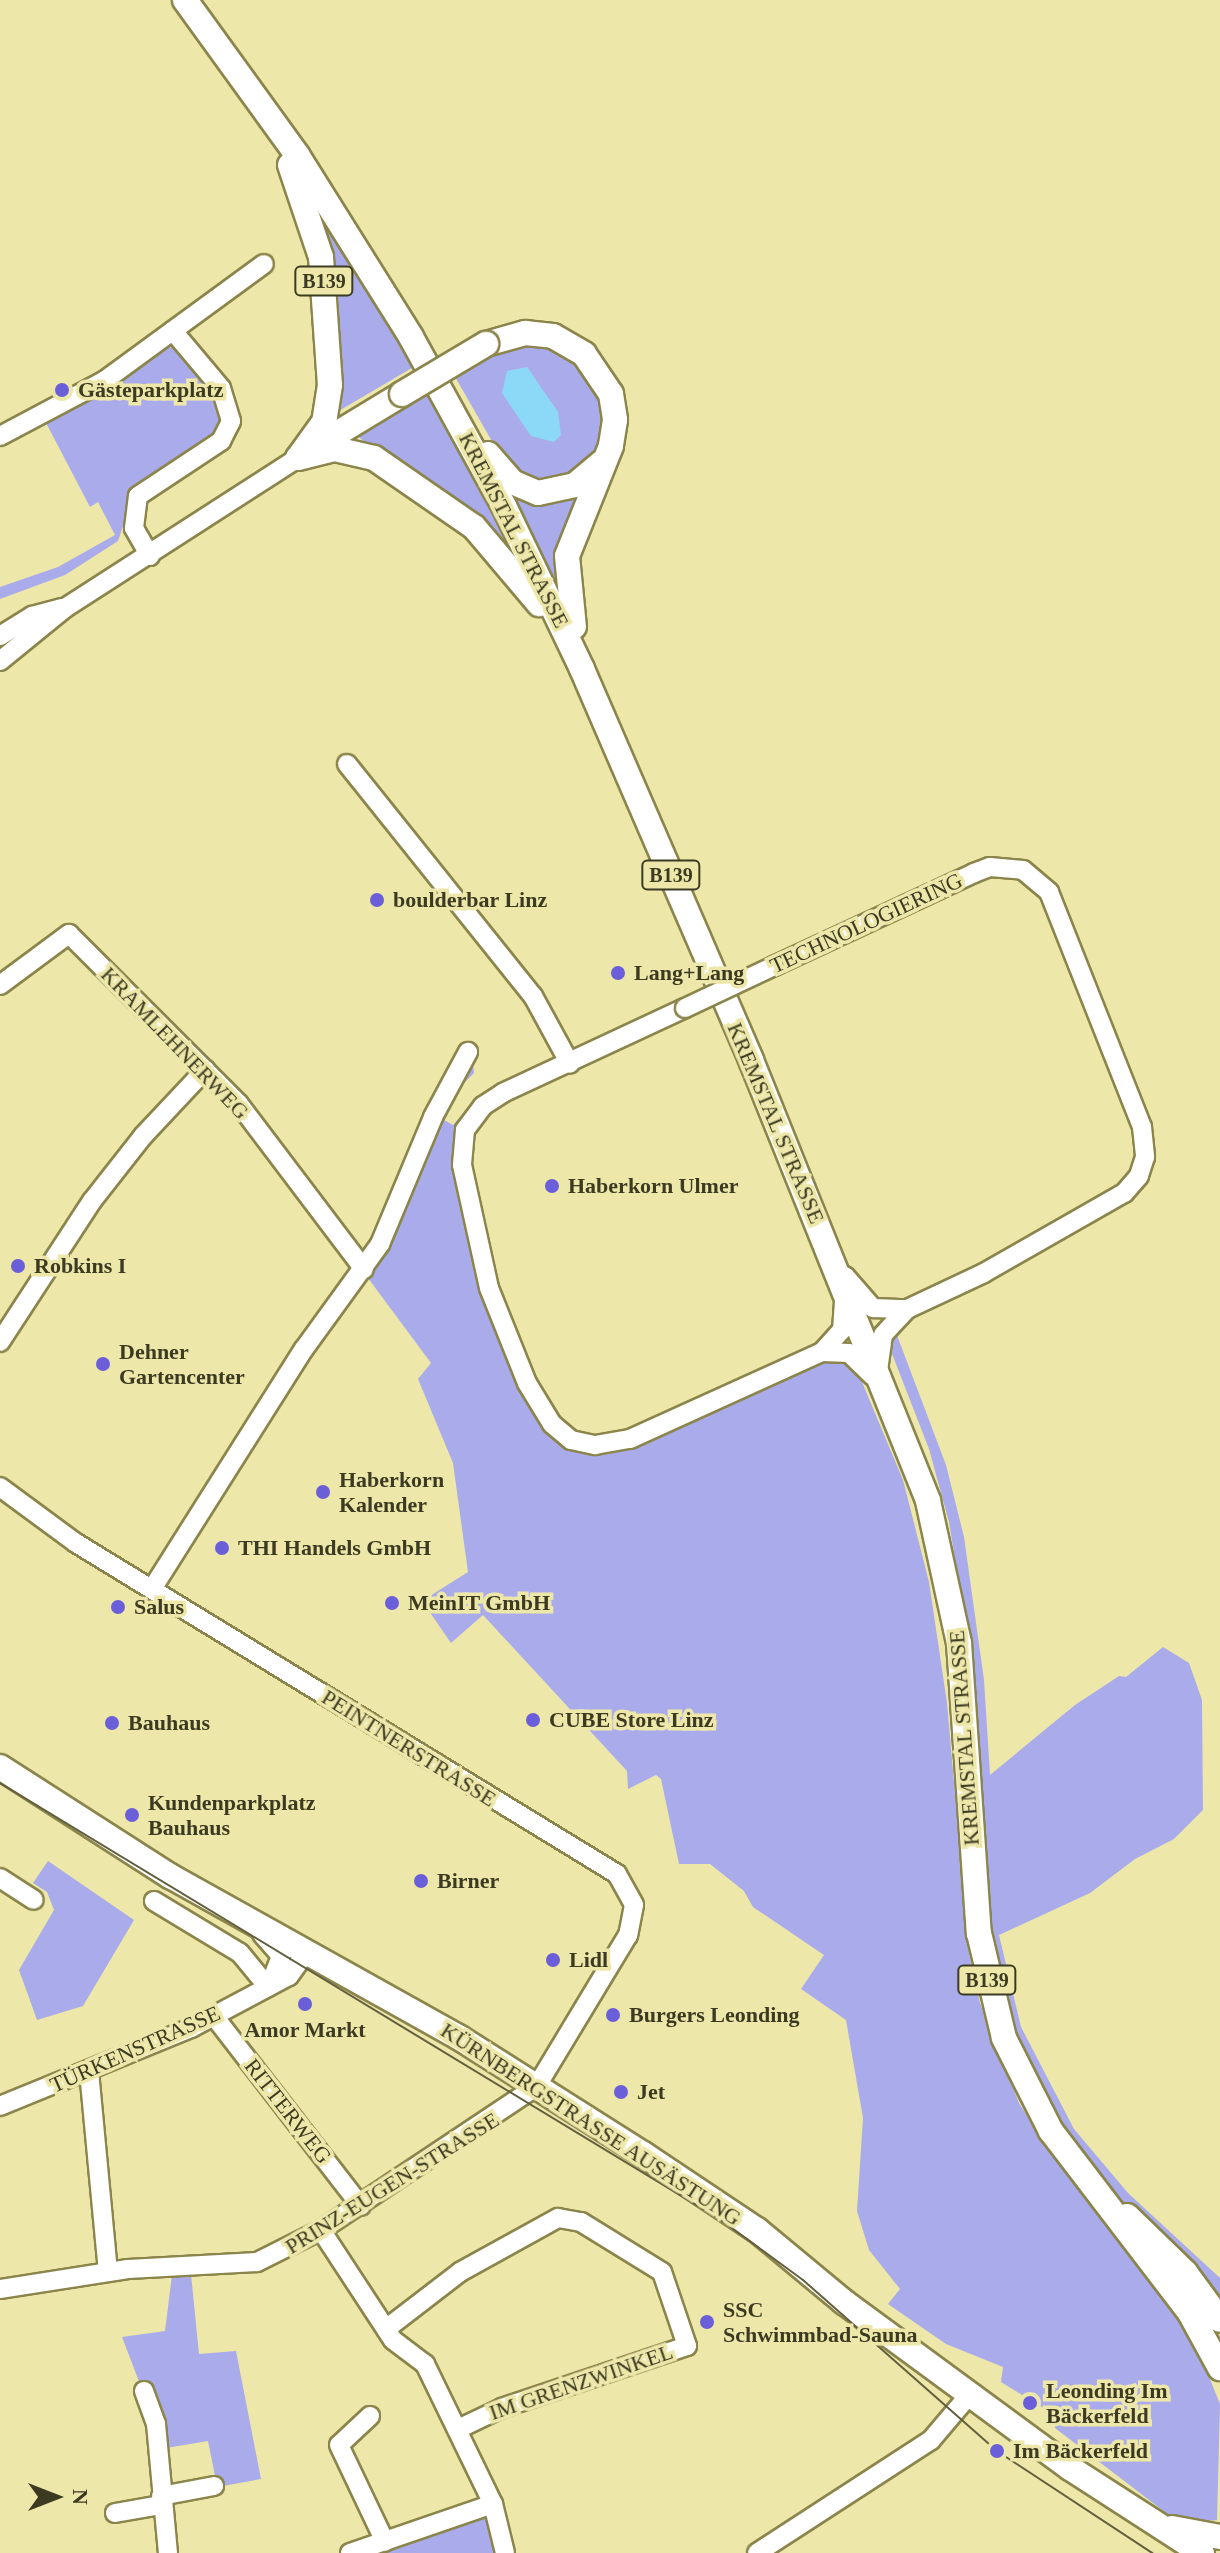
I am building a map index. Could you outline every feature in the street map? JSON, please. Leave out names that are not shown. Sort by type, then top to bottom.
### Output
[{"type":"main road","name":"KREMSTAL STRASSE","points":[[185,0],[263,105],[441,388],[578,661],[844,1285],[891,1399],[928,1501],[954,1613],[964,1689],[979,1933],[992,2001],[1033,2102],[1094,2189],[1190,2313],[1220,2368]]},
{"type":"main road","name":"B139","points":[[263,105],[309,208],[324,282],[329,412],[298,458]]},
{"type":"main road","name":"B139","points":[[298,458],[486,344],[511,335],[539,333],[584,354],[605,379],[614,408],[614,433],[567,556],[567,595],[578,661]]},
{"type":"main road","name":"B139","points":[[441,388],[502,472],[524,489],[563,490],[604,460]]},
{"type":"main road","name":"B139","points":[[298,458],[335,449],[360,452],[448,506],[512,567],[578,661]]},
{"type":"main road","name":"KÜRNBERGSTRASSE AUSÄSTUNG","points":[[0,1767],[244,1918],[537,2086],[757,2230],[970,2394],[1154,2523],[1210,2538]]},
{"type":"main road","name":"KREMSTAL STRASSE","points":[[1094,2189],[1161,2247],[1220,2320]]},
{"type":"street","points":[[0,436],[79,397],[264,264]]},
{"type":"street","points":[[150,556],[134,528],[138,496],[221,441],[231,421],[221,388],[173,331]]},
{"type":"street","points":[[0,661],[65,608],[298,458]]},
{"type":"street","points":[[0,636],[32,616],[65,608]]},
{"type":"street","points":[[347,764],[533,996],[570,1064]]},
{"type":"street","name":"TECHNOLOGIERING","points":[[822,1352],[630,1439],[580,1443],[552,1424],[499,1322],[468,1200],[462,1146],[465,1130],[483,1106],[774,966],[974,873],[999,867],[1023,870],[1049,892],[1142,1127],[1145,1157],[1139,1176],[1124,1193],[984,1273],[907,1309],[883,1335],[878,1369]]},
{"type":"street","name":"KRAMLEHNERWEG","points":[[0,985],[69,934],[239,1104],[364,1269]]},
{"type":"street","points":[[152,1589],[304,1349],[364,1269],[468,1052]]},
{"type":"street","points":[[0,1342],[92,1201],[143,1136],[205,1070]]},
{"type":"street","points":[[834,1262],[866,1303],[882,1310],[907,1309]]},
{"type":"street","points":[[822,1352],[843,1325],[844,1285]]},
{"type":"street","points":[[822,1352],[855,1356],[891,1399]]},
{"type":"street","name":"PEINTNERSTRASSE","points":[[0,1487],[152,1589],[606,1867],[627,1885],[634,1905],[628,1935],[537,2086]]},
{"type":"street","points":[[0,1878],[34,1900]]},
{"type":"street","points":[[154,1901],[240,1953],[268,1987],[278,1974],[281,1956],[244,1918]]},
{"type":"street","name":"TÜRKENSTRASSE","points":[[0,2106],[214,2016],[289,1976],[306,1953]]},
{"type":"street","name":"RITTERWEG","points":[[214,2016],[361,2206]]},
{"type":"street","points":[[89,2071],[108,2271]]},
{"type":"street","name":"PRINZ-EUGEN-STRASSE","points":[[0,2289],[108,2271],[257,2262],[361,2206],[537,2086]]},
{"type":"street","name":"IM GRENZWINKEL","points":[[386,2329],[460,2272],[558,2218],[581,2222],[650,2263],[667,2280],[687,2346],[502,2408],[458,2429]]},
{"type":"street","points":[[321,2230],[386,2329],[425,2364],[493,2504],[505,2553]]},
{"type":"street","points":[[144,2391],[156,2424],[168,2553]]},
{"type":"street","points":[[757,2553],[931,2440],[970,2394]]},
{"type":"street","points":[[370,2416],[339,2445],[385,2542]]},
{"type":"street","points":[[115,2513],[214,2486]]},
{"type":"street","points":[[350,2553],[493,2504]]},
{"type":"shaded area","points":[[305,184],[417,365],[337,412]]},
{"type":"shaded area","points":[[531,345],[548,347],[586,368],[600,390],[604,417],[593,457],[579,473],[542,485],[509,471],[454,375],[494,352]]},
{"type":"shaded area","points":[[168,347],[180,349],[219,398],[223,423],[218,434],[136,488],[118,541],[65,575],[0,599],[0,587],[58,567],[115,535],[98,502],[90,507],[44,419]]},
{"type":"shaded area","points":[[527,367],[558,412],[561,435],[554,442],[531,436],[502,393],[507,371]]},
{"type":"shaded area","points":[[431,391],[523,572],[355,434]]},
{"type":"shaded area","points":[[505,487],[544,503],[567,499],[584,488],[562,537],[558,592]]},
{"type":"shaded area","points":[[466,1064],[473,1064],[474,1073],[454,1093],[444,1120],[453,1125],[473,1103],[489,1097],[465,1116],[454,1135],[452,1162],[478,1288],[501,1348],[553,1439],[576,1451],[610,1454],[831,1358],[838,1357],[857,1370],[903,1480],[929,1582],[947,1703],[969,1953],[980,2003],[1019,2103],[1050,2152],[1157,2283],[1194,2340],[1220,2404],[1217,2520],[1185,2523],[1170,2516],[1055,2428],[1055,2415],[1001,2382],[1003,2367],[946,2344],[888,2304],[900,2289],[869,2250],[857,2211],[863,2118],[846,2020],[801,1989],[824,1955],[753,1907],[744,1891],[710,1864],[679,1864],[661,1779],[656,1775],[628,1789],[627,1771],[483,1615],[451,1643],[422,1601],[468,1572],[453,1463],[418,1379],[431,1363],[365,1274]]},
{"type":"shaded area","points":[[895,1330],[946,1465],[964,1537],[984,1680],[990,1775],[1075,1705],[1119,1676],[1126,1677],[1163,1647],[1189,1663],[1202,1700],[1203,1810],[1174,1839],[1135,1859],[1090,1893],[999,1935],[1021,2027],[1074,2129],[1128,2193],[1220,2278],[1220,2300],[1104,2184],[1071,2143],[1026,2068],[996,1976],[984,1883],[974,1677],[949,1522],[929,1449],[889,1346]]},
{"type":"shaded area","points":[[48,1861],[134,1920],[83,2006],[37,2020],[19,1970],[54,1910],[47,1892],[33,1883]]},
{"type":"shaded area","points":[[191,2274],[199,2354],[236,2351],[261,2479],[223,2486],[216,2481],[208,2441],[166,2448],[152,2391],[146,2381],[140,2384],[122,2337],[165,2331],[172,2275]]},
{"type":"shaded area","points":[[482,2516],[488,2518],[500,2553],[377,2553]]},
{"type":"tram line","points":[[0,1783],[721,2220],[803,2280],[997,2451],[1152,2553]]},
{"type":"place","name":"Gästeparkplatz","points":[[62,390]]},
{"type":"place","name":"boulderbar Linz","points":[[377,900]]},
{"type":"place","name":"Lang+Lang","points":[[618,973]]},
{"type":"place","name":"Haberkorn Ulmer","points":[[552,1186]]},
{"type":"place","name":"Robkins I","points":[[18,1266]]},
{"type":"place","name":"Dehner Gartencenter","points":[[103,1364]]},
{"type":"place","name":"Haberkorn Kalender","points":[[323,1492]]},
{"type":"place","name":"THI Handels GmbH","points":[[222,1548]]},
{"type":"place","name":"MeinIT GmbH","points":[[392,1603]]},
{"type":"place","name":"Salus","points":[[118,1607]]},
{"type":"place","name":"CUBE Store Linz","points":[[533,1720]]},
{"type":"place","name":"Bauhaus","points":[[112,1723]]},
{"type":"place","name":"Kundenparkplatz Bauhaus","points":[[132,1815]]},
{"type":"place","name":"Birner","points":[[421,1881]]},
{"type":"place","name":"Lidl","points":[[553,1960]]},
{"type":"place","name":"Amor Markt","points":[[305,2004]]},
{"type":"place","name":"Burgers Leonding","points":[[613,2015]]},
{"type":"place","name":"Jet","points":[[621,2092]]},
{"type":"place","name":"SSC Schwimmbad-Sauna","points":[[707,2322]]},
{"type":"place","name":"Leonding Im Bäckerfeld","points":[[1030,2403]]},
{"type":"place","name":"Im Bäckerfeld","points":[[997,2451]]}]
